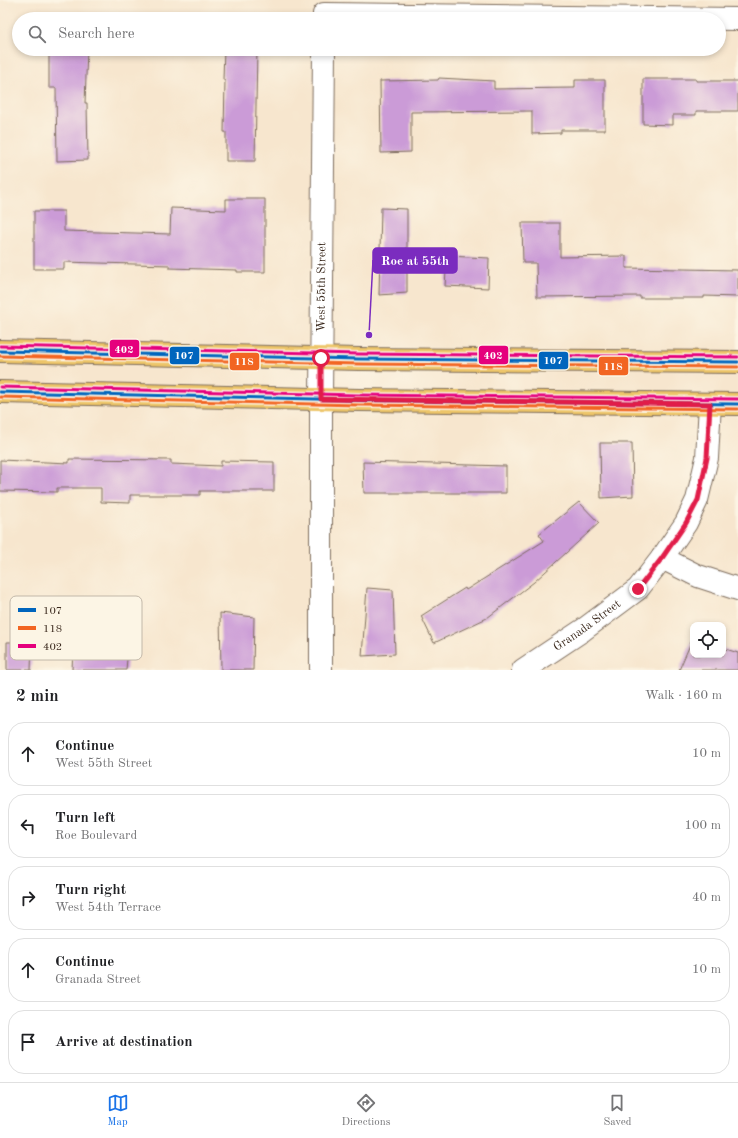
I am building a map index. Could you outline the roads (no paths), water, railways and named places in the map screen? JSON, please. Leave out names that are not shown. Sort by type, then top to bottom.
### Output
[{"type":"main road","points":[[0,351],[321,358],[738,362]]},
{"type":"main road","points":[[0,392],[321,399],[738,404]]},
{"type":"street","points":[[324,11],[376,12]]},
{"type":"street","points":[[726,19],[738,19]]},
{"type":"street","name":"West 55th Street","points":[[321,670],[321,358],[324,56]]},
{"type":"street","name":"Granada Street","points":[[523,670],[583,630],[638,589],[662,558],[686,523],[698,500],[707,458],[710,404]]},
{"type":"street","points":[[662,558],[698,576],[738,589]]},
{"type":"place","name":"Roe at 55th","points":[[369,335]]}]
